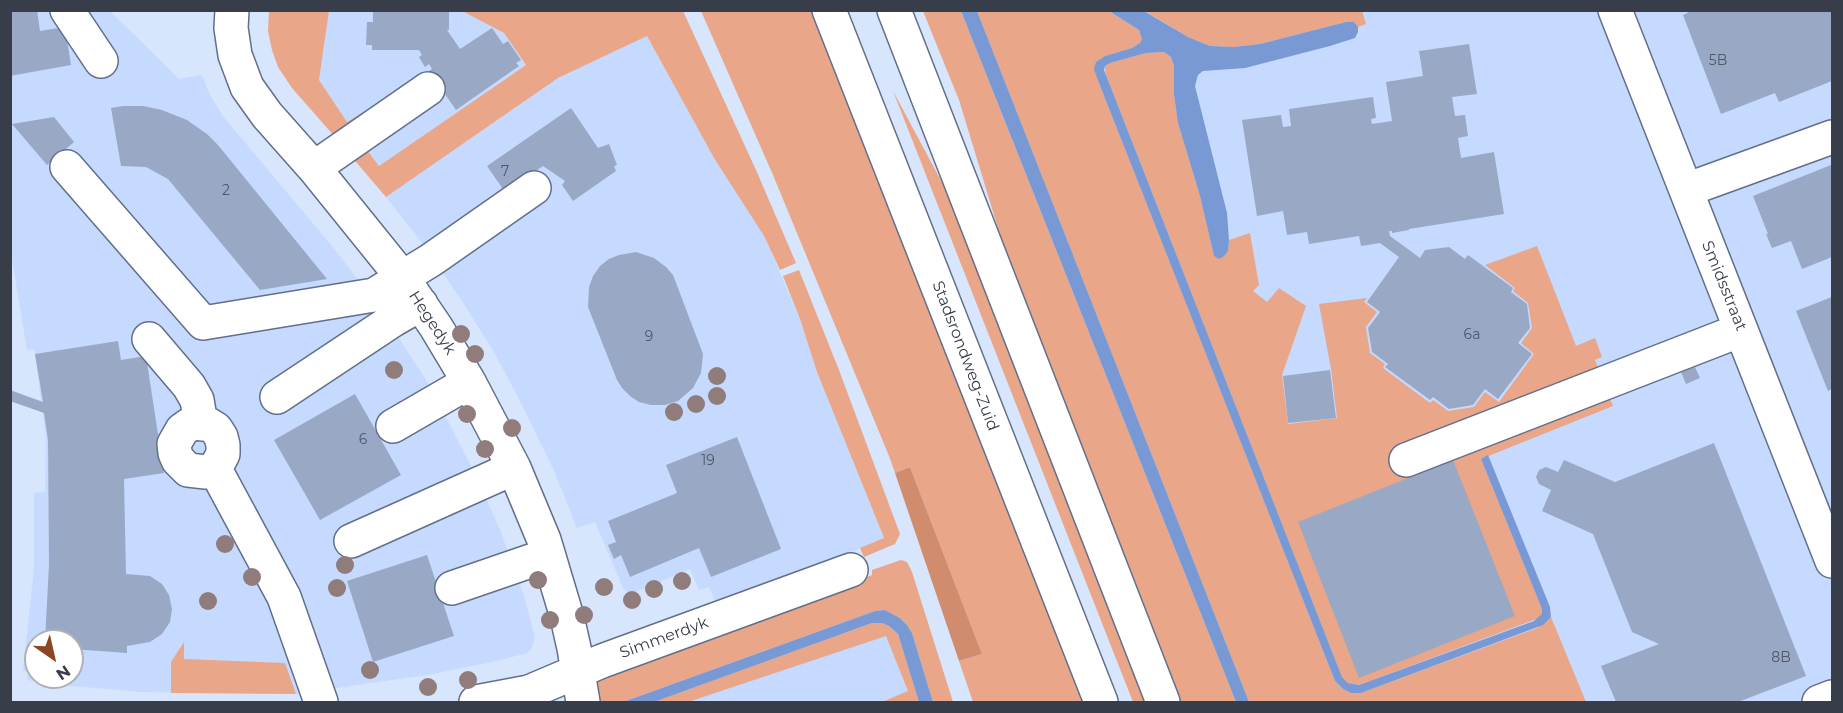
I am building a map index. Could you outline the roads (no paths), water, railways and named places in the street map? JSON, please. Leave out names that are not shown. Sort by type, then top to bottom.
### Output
[{"type":"street","points":[[67,10],[101,61]]},
{"type":"street","name":"Hegedyk","points":[[232,10],[231,28],[235,55],[247,87],[267,115],[314,168],[402,277],[421,304],[469,382],[514,468],[548,555],[567,617],[582,694]]},
{"type":"street","name":"Stadsrondweg-Zuid","points":[[829,10],[1101,702]]},
{"type":"street","points":[[894,10],[1163,702]]},
{"type":"street","name":"Smidsstraat","points":[[1616,10],[1833,561]]},
{"type":"street","points":[[314,168],[428,89]]},
{"type":"street","points":[[1686,190],[1833,137]]},
{"type":"street","points":[[67,167],[203,323],[374,295],[431,260],[534,188]]},
{"type":"street","points":[[277,397],[421,304]]},
{"type":"street","points":[[1406,460],[1741,330]]},
{"type":"street","points":[[149,339],[189,386],[197,399],[201,424],[208,424],[221,436],[223,454],[215,469],[284,597],[321,702]]},
{"type":"street","points":[[393,426],[469,382]]},
{"type":"street","points":[[351,541],[514,468]]},
{"type":"street","points":[[452,588],[548,555]]},
{"type":"street","name":"Simmerdyk","points":[[476,702],[529,692],[582,694],[851,570]]},
{"type":"street","points":[[1820,702],[1833,697]]},
{"type":"water","points":[[961,11],[977,11],[1249,702],[1236,702]]},
{"type":"water","points":[[1109,11],[1144,11],[1188,37],[1210,46],[1234,47],[1260,44],[1346,22],[1354,22],[1358,27],[1355,38],[1330,46],[1245,68],[1203,71],[1198,75],[1195,86],[1227,213],[1228,251],[1219,259],[1214,256],[1200,196],[1178,123],[1174,95],[1174,66],[1171,57],[1164,52],[1146,53],[1110,63],[1105,66],[1104,70],[1342,677],[1348,683],[1359,685],[1534,621],[1542,614],[1542,609],[1481,459],[1488,455],[1550,607],[1551,617],[1543,625],[1361,693],[1351,693],[1335,681],[1097,78],[1094,69],[1096,62],[1105,56],[1132,48],[1142,39],[1139,30]]},
{"type":"water","points":[[885,610],[900,618],[912,633],[933,702],[919,702],[898,634],[882,623],[872,623],[654,702],[623,702],[875,611]]}]
